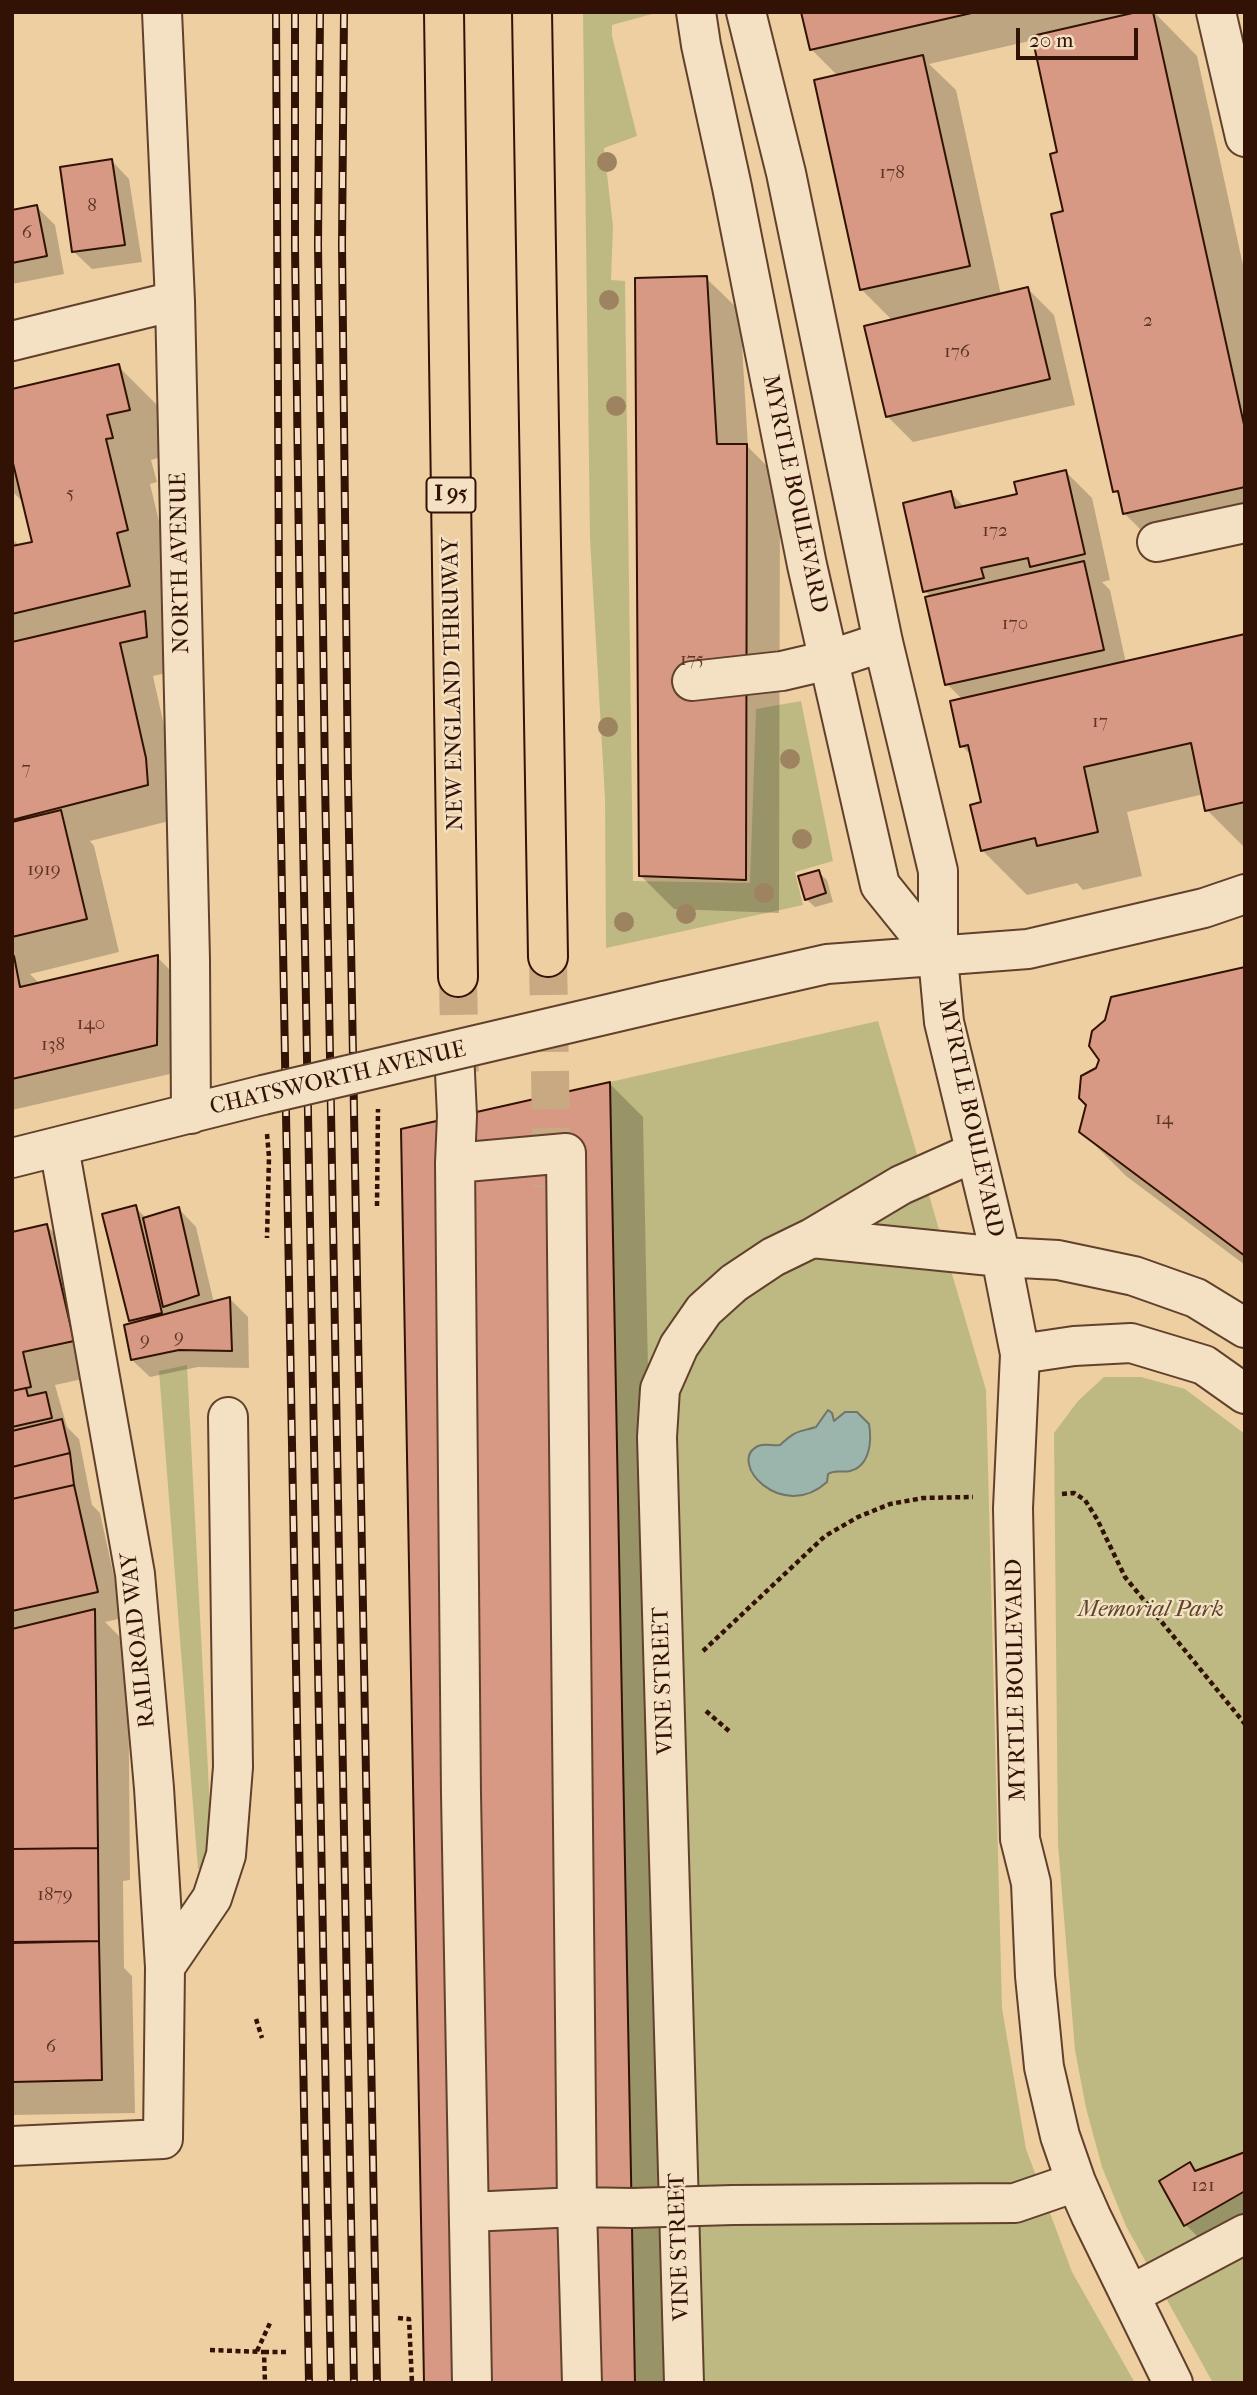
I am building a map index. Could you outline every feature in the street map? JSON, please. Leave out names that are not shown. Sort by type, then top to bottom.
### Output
[{"type":"highway","name":"NEW ENGLAND THRUWAY","points":[[444,12],[458,977]]},
{"type":"highway","points":[[532,12],[548,957]]},
{"type":"street","name":"NORTH AVENUE","points":[[162,12],[176,301],[191,1114]]},
{"type":"street","name":"MYRTLE BOULEVARD","points":[[696,12],[807,565],[880,885],[938,957]]},
{"type":"street","name":"MYRTLE BOULEVARD","points":[[746,12],[786,173],[883,642],[938,871],[938,957],[944,1022],[1000,1257],[1020,1354],[1013,1508],[1020,1839],[1031,1883],[1035,1976],[1044,2067],[1060,2136],[1076,2182],[1173,2383]]},
{"type":"street","points":[[1216,12],[1245,137]]},
{"type":"street","points":[[732,187],[786,173]]},
{"type":"street","points":[[12,341],[176,301]]},
{"type":"street","points":[[1157,542],[1245,523]]},
{"type":"street","points":[[692,681],[782,671],[829,660],[883,642]]},
{"type":"street","name":"CHATSWORTH AVENUE","points":[[12,1158],[264,1095],[827,964],[1028,949],[1204,908],[1245,894]]},
{"type":"street","points":[[454,1051],[457,1116],[455,1163],[461,1808],[472,2383]]},
{"type":"street","name":"RAILROAD WAY","points":[[12,2146],[163,2139],[165,1967],[154,1788],[135,1574],[59,1147]]},
{"type":"street","name":"VINE STREET","points":[[684,2383],[657,1437],[660,1390],[679,1346],[704,1310],[734,1283],[773,1257],[812,1238],[901,1185],[975,1152]]},
{"type":"street","points":[[455,1163],[566,1153],[577,2207],[582,2383]]},
{"type":"street","points":[[812,1238],[1000,1257],[1058,1260],[1134,1276],[1196,1298],[1245,1328]]},
{"type":"street","points":[[1020,1354],[1074,1346],[1131,1343],[1204,1365],[1245,1394]]},
{"type":"street","points":[[165,1967],[212,1898],[226,1855],[233,1767],[228,1417]]},
{"type":"street","points":[[469,2211],[577,2207],[1014,2203],[1076,2182]]},
{"type":"street","points":[[1130,2295],[1245,2234]]},
{"type":"path","points":[[377,1069],[377,1206]]},
{"type":"path","points":[[264,1095],[269,1157],[267,1238]]},
{"type":"path","points":[[1062,1493],[1074,1493],[1085,1500],[1125,1577],[1245,1724]]},
{"type":"path","points":[[698,1656],[825,1536],[858,1517],[890,1504],[923,1498],[985,1496]]},
{"type":"path","points":[[702,1719],[701,1706],[729,1731]]},
{"type":"path","points":[[256,2019],[262,2038]]},
{"type":"path","points":[[398,2318],[409,2319],[412,2383]]},
{"type":"path","points":[[257,2351],[270,2323]]},
{"type":"path","points":[[210,2350],[287,2351]]},
{"type":"path","points":[[264,2352],[265,2383]]},
{"type":"green space","points":[[583,12],[652,12],[612,25],[612,36],[637,136],[604,148],[613,226],[611,280],[625,281],[633,881],[750,883],[756,709],[801,701],[833,861],[795,872],[803,905],[606,948],[605,798],[590,538]]},
{"type":"green space","points":[[878,1021],[986,1390],[1002,2008],[1026,2149],[1072,2272],[1135,2383],[635,2383],[610,1082]]},
{"type":"green space","points":[[187,1365],[213,1867],[198,1869],[159,1371]]},
{"type":"green space","name":"Memorial Park","points":[[1104,1377],[1141,1377],[1185,1389],[1245,1434],[1245,2383],[1213,2383],[1126,2226],[1102,2167],[1086,2108],[1075,2050],[1058,1845],[1054,1433],[1078,1401]]},
{"type":"water","points":[[828,1410],[834,1421],[845,1412],[857,1412],[869,1424],[870,1445],[862,1464],[850,1471],[828,1474],[827,1482],[810,1493],[793,1496],[777,1493],[764,1485],[754,1475],[749,1464],[750,1454],[758,1446],[780,1445],[793,1434],[816,1427]]},
{"type":"building","points":[[801,12],[976,12],[810,50]]},
{"type":"building","points":[[1137,12],[1153,12],[1245,429],[1245,487],[1123,514],[1118,491],[1113,492],[1051,214],[1063,211],[1050,154],[1057,152],[1032,36]]},
{"type":"building","points":[[923,55],[970,266],[860,290],[814,80]]},
{"type":"building","points":[[112,159],[125,245],[72,252],[60,167]]},
{"type":"building","points":[[37,205],[47,256],[12,263],[12,210]]},
{"type":"building","points":[[707,276],[717,444],[747,444],[746,880],[639,876],[635,278]]},
{"type":"building","points":[[1028,287],[1050,379],[886,417],[864,326]]},
{"type":"building","points":[[119,364],[130,410],[107,415],[113,438],[106,439],[128,530],[117,533],[130,586],[12,614],[12,546],[32,542],[12,459],[12,389]]},
{"type":"building","points":[[1066,470],[1085,554],[1030,567],[1028,558],[981,568],[984,578],[923,592],[903,503],[951,491],[955,508],[1017,494],[1014,482]]},
{"type":"building","points":[[1084,561],[1104,650],[945,685],[925,597]]},
{"type":"building","points":[[145,611],[147,637],[120,643],[146,758],[148,785],[12,820],[12,642]]},
{"type":"building","points":[[1245,634],[1245,802],[1205,811],[1191,743],[1084,767],[1098,832],[1037,846],[1035,838],[981,851],[970,805],[981,802],[968,745],[960,747],[950,701]]},
{"type":"building","points":[[61,810],[87,919],[12,937],[12,822]]},
{"type":"building","points":[[819,870],[826,893],[805,900],[798,876]]},
{"type":"building","points":[[158,955],[157,1045],[12,1079],[12,957],[14,956],[20,987]]},
{"type":"building","points":[[1245,967],[1245,1256],[1079,1132],[1086,1105],[1079,1098],[1081,1076],[1096,1068],[1099,1060],[1089,1046],[1092,1031],[1105,1020],[1111,997]]},
{"type":"building","points":[[610,1082],[635,2383],[424,2383],[401,1129]]},
{"type":"building","points":[[136,1205],[162,1313],[129,1321],[102,1214]]},
{"type":"building","points":[[179,1207],[199,1295],[163,1307],[143,1218]]},
{"type":"building","points":[[47,1224],[74,1341],[23,1352],[31,1387],[12,1391],[12,1232]]},
{"type":"building","points":[[230,1297],[232,1351],[179,1350],[131,1360],[124,1325]]},
{"type":"building","points":[[26,1388],[28,1396],[46,1392],[52,1418],[12,1427],[12,1391]]},
{"type":"building","points":[[62,1419],[70,1453],[12,1467],[12,1431]]},
{"type":"building","points":[[70,1453],[74,1485],[12,1499],[12,1467]]},
{"type":"building","points":[[74,1485],[98,1592],[12,1611],[12,1499]]},
{"type":"building","points":[[95,1609],[98,1848],[12,1849],[12,1629]]},
{"type":"building","points":[[98,1848],[99,1941],[12,1942],[12,1849]]},
{"type":"building","points":[[99,1941],[102,2080],[12,2082],[12,1943]]},
{"type":"building","points":[[1245,2152],[1245,2191],[1184,2226],[1159,2181],[1190,2162],[1195,2171]]},
{"type":"tunnel","points":[[548,957],[552,1187]]},
{"type":"tunnel","points":[[458,977],[460,1080]]},
{"type":"railway","points":[[276,12],[280,782],[309,2383]]},
{"type":"railway","points":[[295,12],[295,247],[302,782],[331,2383]]},
{"type":"railway","points":[[320,12],[318,244],[325,780],[354,2383]]},
{"type":"railway","points":[[344,12],[342,245],[348,780],[377,2383]]}]
